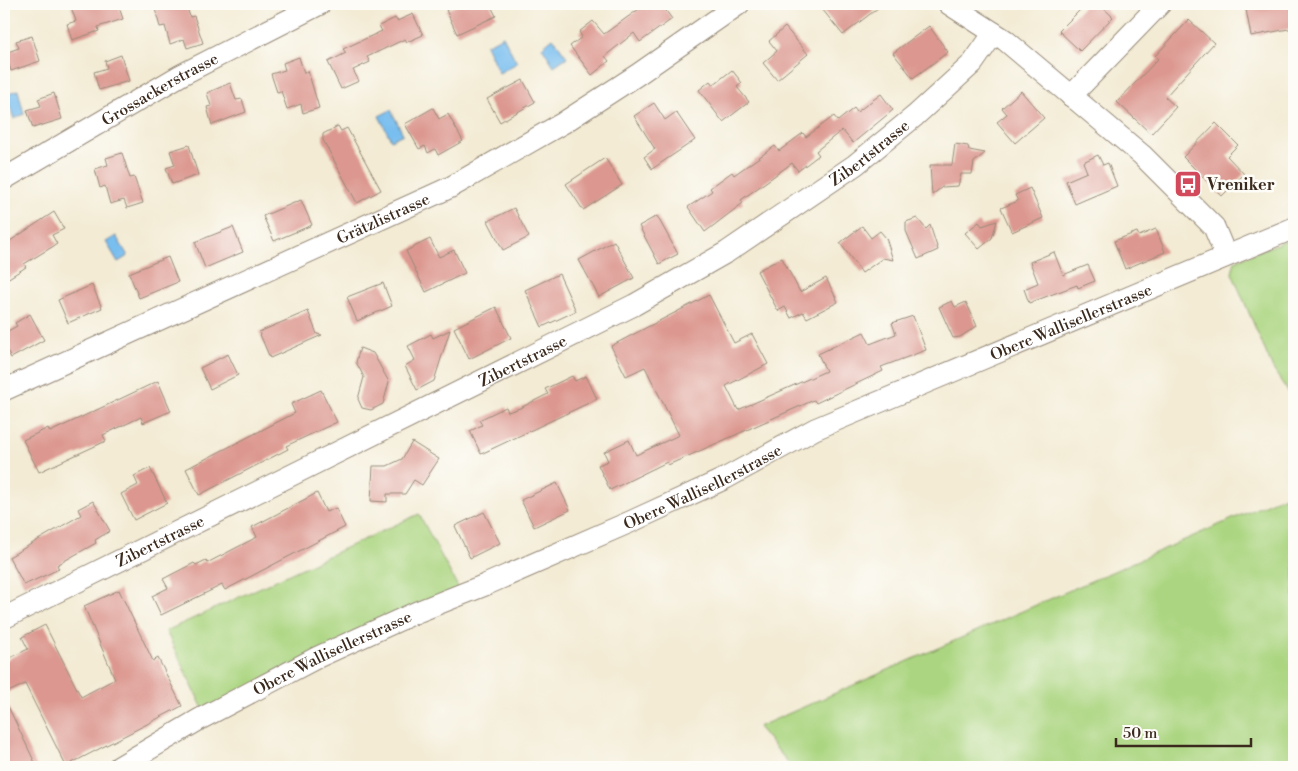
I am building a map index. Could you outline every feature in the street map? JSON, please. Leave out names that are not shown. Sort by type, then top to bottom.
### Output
[{"type":"street","name":"Grossackerstrasse","points":[[4,179],[181,75],[320,4]]},
{"type":"street","name":"Grätzlistrasse","points":[[4,390],[451,187],[604,96],[738,4]]},
{"type":"street","points":[[950,4],[994,33],[1142,155],[1214,227],[1226,256]]},
{"type":"street","points":[[1071,96],[1160,4]]},
{"type":"street","name":"Zibertstrasse","points":[[4,618],[634,305],[727,252],[854,165],[900,128],[973,63],[994,33]]},
{"type":"street","name":"Obere Wallisellerstrasse","points":[[119,767],[200,719],[327,653],[417,612],[486,585],[630,522],[726,478],[814,429],[1294,228]]},
{"type":"green space","points":[[1294,237],[1294,401],[1273,369],[1232,273],[1235,261]]},
{"type":"green space","points":[[1294,492],[1294,767],[792,767],[758,727]]},
{"type":"green space","points":[[419,514],[459,589],[204,711],[166,631]]},
{"type":"water","points":[[503,36],[517,63],[499,73],[486,45]]},
{"type":"water","points":[[553,38],[567,57],[554,66],[542,47]]},
{"type":"water","points":[[18,90],[24,114],[14,119],[6,94]]},
{"type":"water","points":[[391,110],[403,134],[391,140],[379,116]]},
{"type":"water","points":[[116,236],[128,256],[118,262],[106,242]]},
{"type":"building","points":[[82,4],[118,4],[123,19],[98,27],[99,31],[72,40],[67,24],[76,21],[71,7]]},
{"type":"building","points":[[171,4],[186,4],[190,17],[194,16],[203,43],[187,48],[184,39],[170,44],[165,26],[160,27],[155,9]]},
{"type":"building","points":[[460,4],[490,4],[496,16],[457,34],[446,10]]},
{"type":"building","points":[[646,4],[661,4],[672,19],[640,42],[634,33],[605,56],[609,61],[592,75],[570,46],[582,37],[579,32],[593,21],[604,34]]},
{"type":"building","points":[[818,4],[883,4],[843,35]]},
{"type":"building","points":[[1086,4],[1099,4],[1113,17],[1080,51],[1059,31]]},
{"type":"building","points":[[1245,4],[1294,4],[1294,28],[1251,36]]},
{"type":"building","points":[[413,14],[423,35],[407,42],[405,39],[367,57],[370,62],[353,70],[359,81],[341,89],[328,62],[346,53],[343,49],[382,31],[379,26],[395,18],[397,21]]},
{"type":"building","points":[[1189,20],[1214,43],[1165,97],[1176,107],[1151,134],[1117,102],[1158,59],[1155,56]]},
{"type":"building","points":[[929,26],[948,52],[913,78],[893,53]]},
{"type":"building","points":[[785,27],[808,54],[777,80],[763,63],[777,51],[769,41]]},
{"type":"building","points":[[32,36],[40,61],[11,71],[5,53],[19,48],[16,41]]},
{"type":"building","points":[[121,55],[129,81],[99,90],[94,72],[107,68],[105,61]]},
{"type":"building","points":[[299,57],[304,73],[308,71],[319,108],[303,113],[301,104],[287,109],[281,91],[277,92],[271,74],[285,70],[283,63]]},
{"type":"building","points":[[732,70],[742,83],[737,87],[749,102],[723,122],[699,90],[710,81],[713,85]]},
{"type":"building","points":[[523,80],[535,102],[500,122],[487,99]]},
{"type":"building","points":[[230,83],[236,100],[242,99],[246,112],[212,125],[207,107],[211,106],[207,93]]},
{"type":"building","points":[[1021,91],[1044,118],[1015,143],[997,122],[1007,114],[1002,108]]},
{"type":"building","points":[[54,93],[62,119],[33,128],[27,110],[41,106],[38,99]]},
{"type":"building","points":[[881,94],[893,110],[853,143],[842,130],[816,151],[819,155],[798,171],[792,163],[741,200],[743,203],[705,232],[688,207],[712,191],[710,188],[732,172],[734,175],[775,146],[779,151],[803,133],[806,137],[834,116],[838,121],[854,108],[857,112]]},
{"type":"building","points":[[654,103],[665,120],[676,112],[695,140],[652,169],[644,157],[655,149],[634,116]]},
{"type":"building","points":[[433,108],[439,119],[448,114],[463,141],[438,155],[435,149],[428,153],[425,146],[419,149],[405,124]]},
{"type":"building","points":[[1216,123],[1238,145],[1227,156],[1244,174],[1222,196],[1183,157]]},
{"type":"building","points":[[338,126],[341,131],[347,128],[381,190],[357,203],[323,140],[323,134]]},
{"type":"building","points":[[955,144],[968,146],[969,150],[985,153],[974,162],[972,174],[961,174],[958,186],[942,187],[932,195],[930,165],[952,165]]},
{"type":"building","points":[[189,145],[198,175],[172,184],[166,168],[175,165],[170,151]]},
{"type":"building","points":[[122,153],[130,178],[134,177],[143,203],[127,208],[124,200],[110,204],[105,186],[100,188],[95,169],[108,165],[106,158]]},
{"type":"building","points":[[1098,155],[1103,165],[1108,163],[1117,186],[1075,204],[1066,181],[1087,172],[1083,162]]},
{"type":"building","points":[[605,158],[622,185],[583,210],[566,184]]},
{"type":"building","points":[[1030,188],[1043,218],[1012,232],[1001,208],[1018,201],[1015,195]]},
{"type":"building","points":[[301,200],[312,225],[274,241],[263,216]]},
{"type":"building","points":[[514,208],[529,237],[503,250],[488,221]]},
{"type":"building","points":[[54,212],[64,229],[52,235],[57,244],[24,264],[26,267],[4,281],[4,245]]},
{"type":"building","points":[[657,216],[678,254],[659,264],[639,226]]},
{"type":"building","points":[[917,218],[926,229],[930,225],[938,250],[918,259],[906,231],[906,222]]},
{"type":"building","points":[[997,221],[992,238],[979,249],[965,233],[979,222],[982,226]]},
{"type":"building","points":[[862,226],[871,238],[880,231],[886,238],[893,260],[883,258],[862,273],[840,243]]},
{"type":"building","points":[[233,227],[243,252],[205,268],[195,242]]},
{"type":"building","points":[[1156,229],[1165,252],[1125,269],[1114,241],[1137,232],[1139,236]]},
{"type":"building","points":[[430,239],[439,257],[454,250],[465,273],[426,292],[406,251]]},
{"type":"building","points":[[614,241],[634,278],[599,297],[579,260]]},
{"type":"building","points":[[1054,252],[1063,275],[1088,265],[1095,281],[1078,288],[1077,285],[1029,303],[1024,289],[1038,283],[1030,262]]},
{"type":"building","points":[[168,257],[178,282],[139,298],[129,273]]},
{"type":"building","points":[[782,258],[800,292],[826,278],[838,302],[807,318],[803,312],[791,318],[785,307],[778,311],[757,271]]},
{"type":"building","points":[[559,274],[576,311],[542,327],[525,290]]},
{"type":"building","points":[[383,283],[392,306],[357,321],[347,297]]},
{"type":"building","points":[[92,285],[102,308],[68,323],[58,300]]},
{"type":"building","points":[[709,295],[734,343],[752,334],[768,364],[726,386],[738,410],[826,371],[818,354],[864,332],[870,344],[896,334],[892,323],[913,316],[926,350],[881,367],[883,371],[816,403],[814,400],[668,465],[667,462],[610,490],[598,465],[608,461],[604,452],[629,440],[636,455],[679,435],[645,367],[626,376],[611,346]]},
{"type":"building","points":[[952,301],[955,307],[966,302],[977,326],[960,337],[953,338],[939,307]]},
{"type":"building","points":[[496,307],[511,338],[469,359],[454,328]]},
{"type":"building","points":[[308,311],[317,334],[322,335],[270,358],[259,332]]},
{"type":"building","points":[[30,314],[44,340],[11,358],[4,344],[4,333],[17,326],[15,323]]},
{"type":"building","points":[[450,330],[434,381],[417,390],[405,366],[415,360],[408,346],[431,334],[433,338]]},
{"type":"building","points":[[360,348],[373,353],[389,382],[383,404],[371,410],[362,408],[358,399],[364,377],[356,362]]},
{"type":"building","points":[[228,354],[238,375],[210,389],[200,368]]},
{"type":"building","points":[[572,376],[575,381],[586,376],[597,399],[481,454],[470,431],[482,425],[479,420],[506,407],[508,412],[520,408],[548,394],[545,389]]},
{"type":"building","points":[[158,381],[171,411],[143,423],[141,417],[103,435],[106,441],[39,472],[23,440],[48,428],[50,432]]},
{"type":"building","points":[[321,390],[337,422],[286,446],[288,449],[199,495],[186,469],[295,413],[291,404]]},
{"type":"building","points":[[412,442],[439,459],[422,485],[414,480],[405,494],[387,494],[387,502],[371,501],[373,466],[387,466],[402,459]]},
{"type":"building","points":[[150,468],[167,503],[134,520],[121,494],[138,485],[134,476]]},
{"type":"building","points":[[557,483],[570,510],[534,527],[521,500]]},
{"type":"building","points":[[317,493],[326,512],[336,508],[345,527],[225,590],[222,585],[161,615],[152,596],[168,588],[163,579],[194,563],[196,565],[206,560],[207,563],[257,537],[252,527]]},
{"type":"building","points":[[93,501],[110,531],[95,540],[96,543],[57,565],[59,569],[24,585],[9,557],[81,515],[78,509]]},
{"type":"building","points":[[484,512],[500,543],[470,558],[455,526]]},
{"type":"building","points":[[119,590],[153,661],[158,658],[182,706],[66,766],[25,684],[4,694],[4,661],[28,649],[22,637],[45,625],[81,697],[115,679],[84,606]]},
{"type":"building","points":[[4,698],[37,767],[4,767]]},
{"type":"place","name":"Vreniker","points":[[1188,184]]}]
